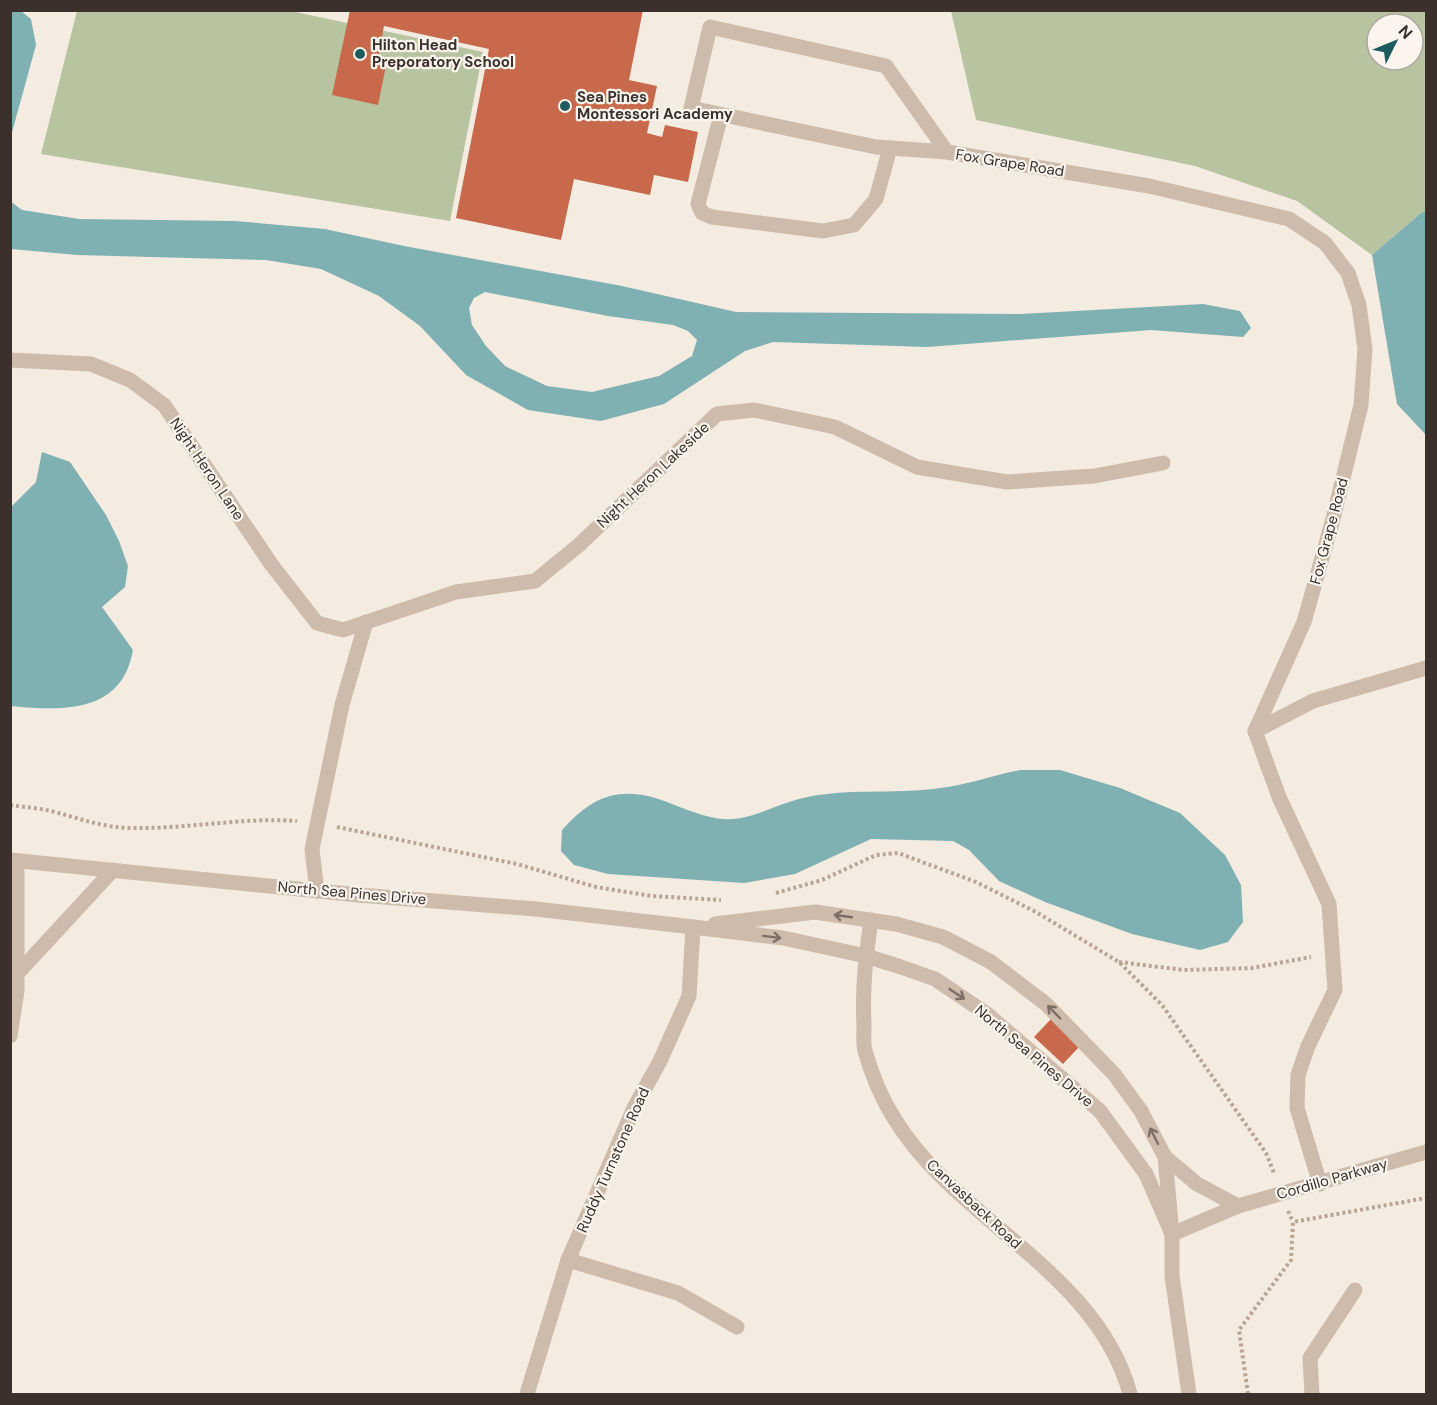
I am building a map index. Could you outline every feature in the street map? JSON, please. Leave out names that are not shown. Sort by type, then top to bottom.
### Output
[{"type":"street","name":"Fox Grape Road","points":[[947,152],[886,66],[710,27],[691,108],[890,148],[947,152],[1149,186],[1289,219],[1325,243],[1348,273],[1359,305],[1365,349],[1361,405],[1333,519],[1304,621],[1255,731]]},
{"type":"street","points":[[721,115],[698,204],[702,213],[711,217],[823,231],[854,225],[876,199],[890,148]]},
{"type":"street","name":"Night Heron Lane","points":[[10,360],[91,364],[130,381],[164,405],[271,564],[317,623],[343,630],[366,622]]},
{"type":"street","name":"Night Heron Lakeside","points":[[366,622],[456,592],[535,581],[579,545],[717,414],[754,410],[835,427],[917,466],[1007,482],[1094,476],[1163,463]]},
{"type":"street","points":[[317,891],[312,849],[342,705],[366,622]]},
{"type":"street","points":[[1320,1184],[1297,1108],[1298,1075],[1308,1046],[1335,990],[1329,904],[1279,797],[1255,731],[1313,701],[1426,668]]},
{"type":"street","points":[[10,1036],[17,974],[14,861]]},
{"type":"street","name":"North Sea Pines Drive","points":[[14,861],[317,891],[536,909],[783,938],[866,956],[935,979],[987,1014],[1068,1081],[1100,1111],[1122,1138],[1146,1174],[1172,1233]]},
{"type":"street","points":[[17,974],[113,870]]},
{"type":"street","name":"North Sea Pines Drive","points":[[693,927],[815,912],[896,924],[943,937],[991,962],[1046,1004],[1114,1074],[1141,1111],[1165,1157],[1172,1233]]},
{"type":"street","name":"Canvasback Road","points":[[871,920],[862,988],[865,1050],[893,1118],[923,1157],[959,1193],[1073,1295],[1103,1336],[1130,1395]]},
{"type":"street","name":"Ruddy Turnstone Road","points":[[526,1395],[568,1260],[634,1108],[660,1061],[689,996],[693,927]]},
{"type":"street","name":"Cordillo Parkway","points":[[1172,1233],[1238,1206],[1426,1152]]},
{"type":"street","points":[[1165,1157],[1197,1184],[1238,1206]]},
{"type":"street","points":[[1172,1233],[1172,1276],[1189,1395]]},
{"type":"street","points":[[568,1260],[678,1293],[737,1327]]},
{"type":"street","points":[[1312,1395],[1310,1358],[1355,1290]]},
{"type":"path","points":[[10,805],[51,811],[98,825],[132,828],[200,826],[262,819],[317,822],[517,864],[596,887],[664,897],[698,900],[732,899]]},
{"type":"path","points":[[772,894],[822,880],[876,855],[898,853],[976,882],[1036,912],[1119,962],[1162,1005],[1266,1153],[1293,1222],[1291,1260],[1239,1330],[1248,1395]]},
{"type":"path","points":[[1119,962],[1184,970],[1252,969],[1333,953]]},
{"type":"path","points":[[1293,1222],[1426,1198]]},
{"type":"green space","points":[[77,11],[291,11],[483,52],[450,221],[41,154]]},
{"type":"green space","points":[[951,11],[1426,11],[1426,211],[1372,255],[1297,201],[1195,166],[976,120]]},
{"type":"water","points":[[11,10],[21,11],[31,19],[36,45],[11,136]]},
{"type":"water","points":[[10,201],[22,210],[79,219],[235,221],[325,229],[404,246],[622,286],[736,312],[1021,314],[1203,304],[1240,311],[1251,328],[1243,337],[1151,330],[927,347],[773,342],[745,351],[664,404],[601,421],[528,410],[466,375],[420,326],[379,296],[321,269],[266,260],[77,255],[11,249]],"holes":[[[485,292],[608,316],[673,325],[688,331],[697,340],[692,356],[659,376],[592,392],[547,386],[505,366],[486,346],[472,325],[469,308],[474,298]]]},
{"type":"water","points":[[1426,211],[1426,435],[1397,404],[1372,255]]},
{"type":"water","points":[[42,452],[70,462],[106,515],[128,566],[125,587],[102,607],[133,650],[127,671],[116,686],[103,697],[87,704],[69,707],[11,706],[11,507],[36,482]]},
{"type":"water","points":[[1020,770],[1060,770],[1120,788],[1180,813],[1225,855],[1241,885],[1243,922],[1228,942],[1200,950],[1132,934],[1045,902],[999,881],[969,850],[953,841],[871,839],[795,874],[744,883],[608,874],[574,865],[561,851],[562,830],[589,805],[610,796],[640,795],[709,817],[734,819],[744,818],[816,795],[940,788]]},
{"type":"building","name":"Sea Pines Montessori Academy","points":[[350,10],[643,10],[629,80],[657,86],[647,133],[662,137],[665,125],[698,132],[688,182],[654,175],[650,195],[574,179],[561,240],[456,218],[489,49],[384,26],[378,59],[387,61],[378,105],[332,95]]},
{"type":"building","points":[[1051,1019],[1080,1046],[1063,1064],[1034,1037]]},
{"type":"place","name":"Hilton Head Preporatory School","points":[[360,54]]},
{"type":"place","name":"Sea Pines Montessori Academy","points":[[565,106]]}]
